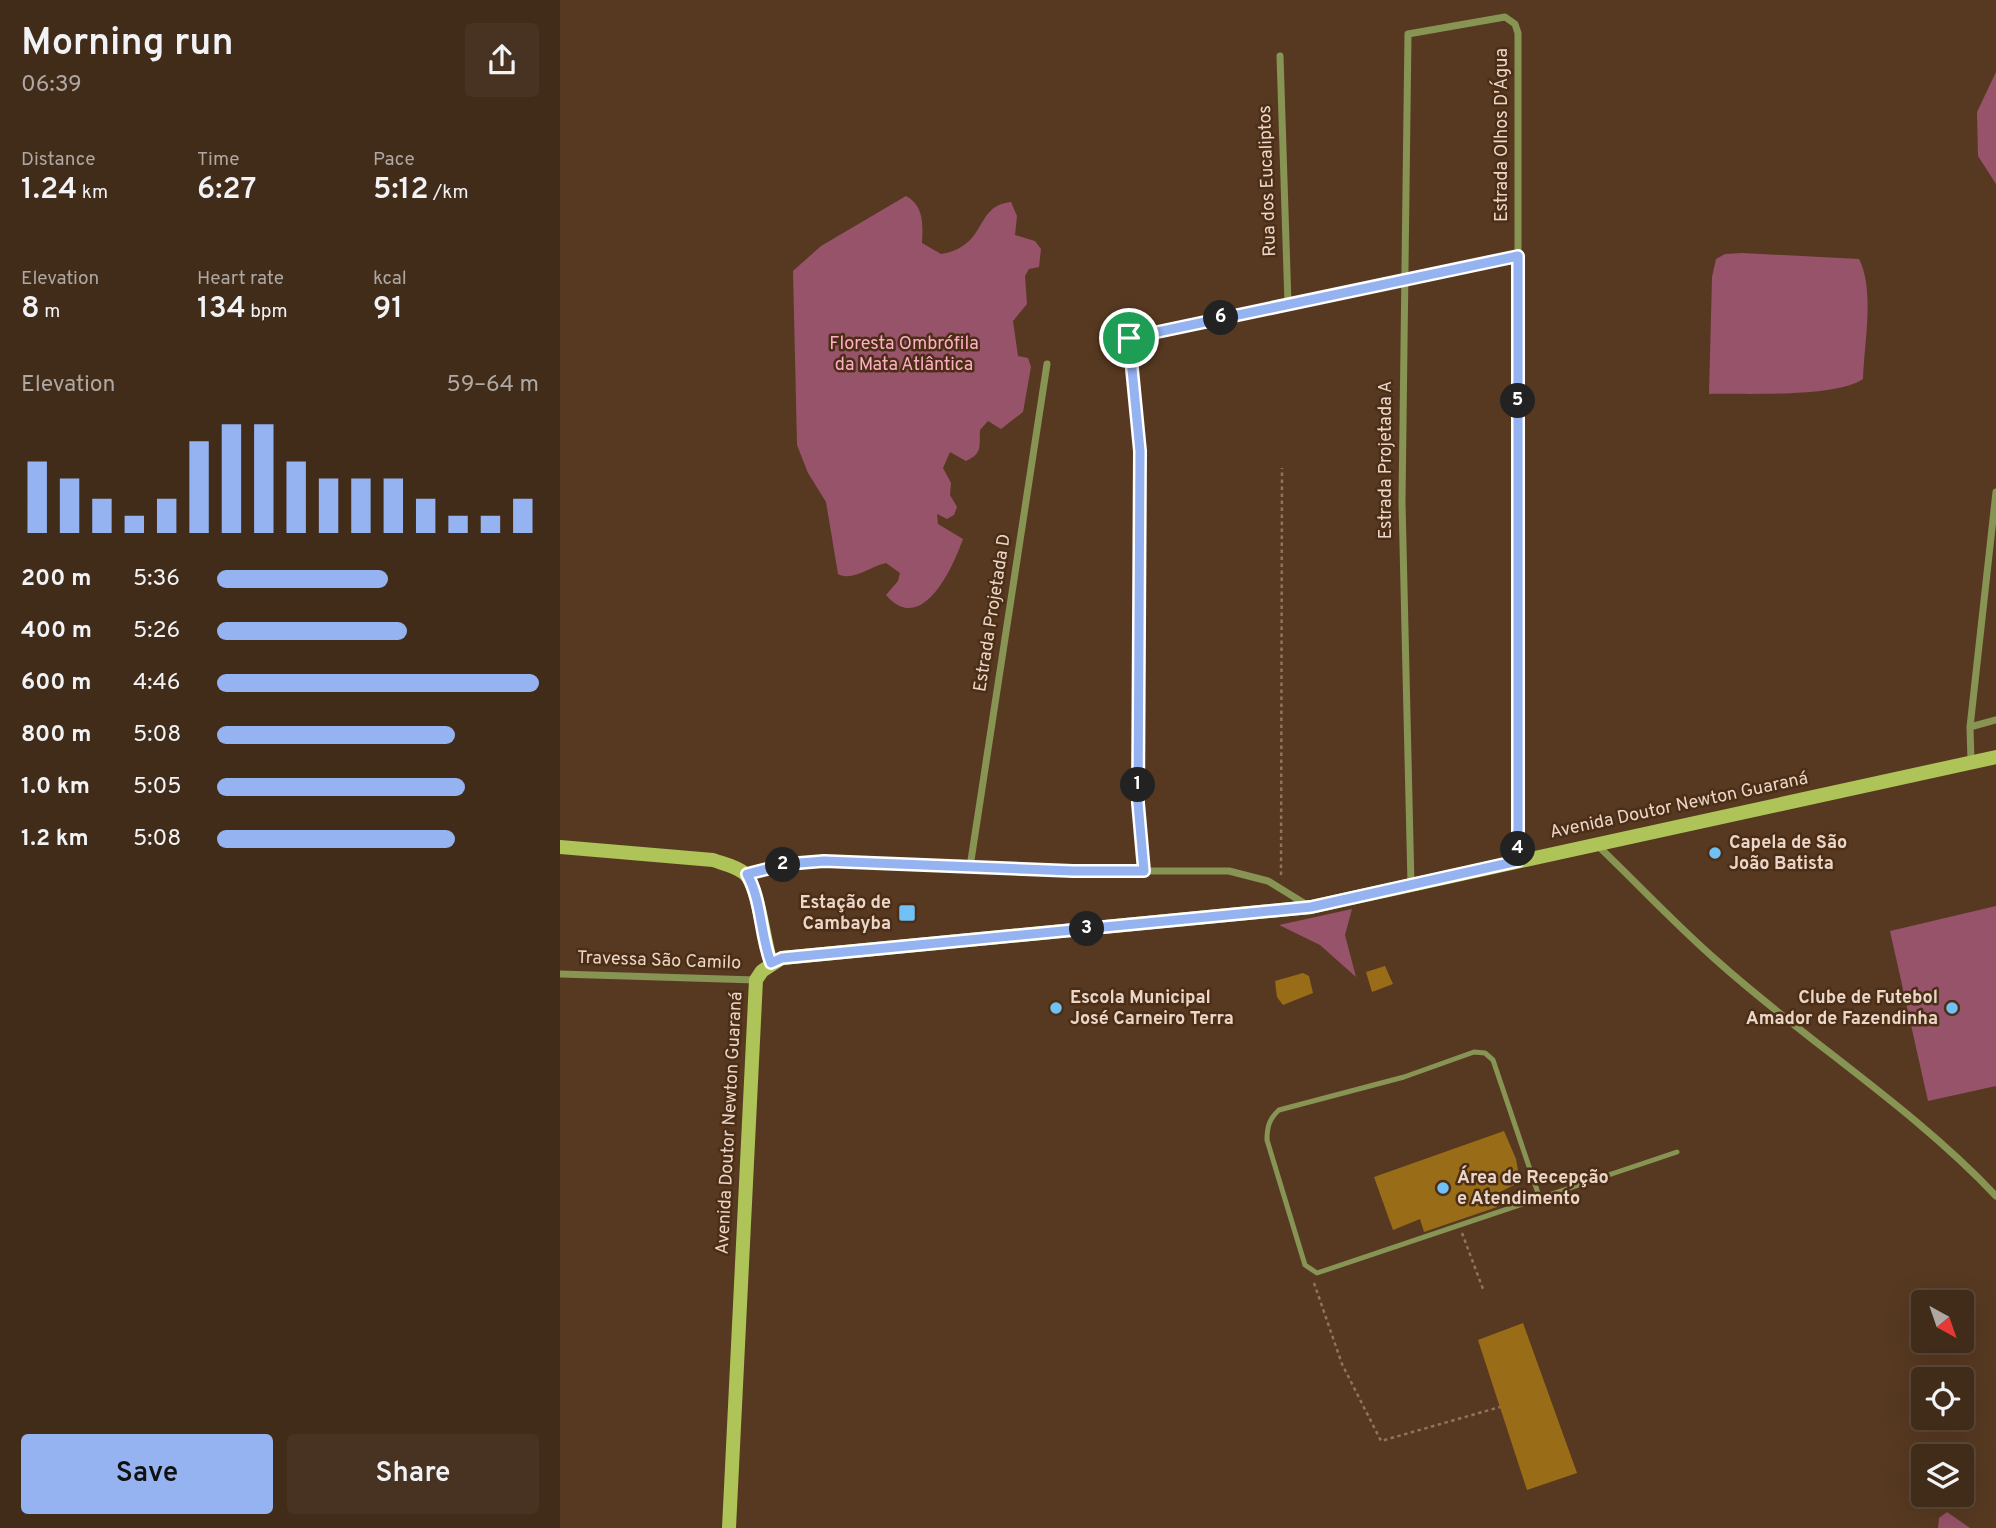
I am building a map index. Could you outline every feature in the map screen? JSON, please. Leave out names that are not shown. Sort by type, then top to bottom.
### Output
[{"type":"main road","name":"Avenida Doutor Newton Guaraná","points":[[729,1528],[756,980],[771,963],[782,958],[1311,907],[1996,757]]},
{"type":"main road","points":[[560,847],[713,860],[747,874],[755,889],[763,941],[771,963]]},
{"type":"street","name":"Estrada Olhos D'Água","points":[[1408,34],[1504,17],[1515,24],[1518,33],[1518,861]]},
{"type":"street","name":"Estrada Projetada A","points":[[1408,34],[1402,281],[1402,515],[1411,885]]},
{"type":"street","name":"Rua dos Eucaliptos","points":[[1280,56],[1288,304]]},
{"type":"street","points":[[1144,871],[1138,803],[1140,451],[1129,338],[1518,256]]},
{"type":"street","name":"Estrada Projetada D","points":[[970,867],[1047,364]]},
{"type":"street","points":[[1971,762],[1970,727],[1996,492]]},
{"type":"street","points":[[1970,727],[1996,720]]},
{"type":"street","points":[[1596,844],[1714,960],[1910,1118],[1973,1171],[1996,1196]]},
{"type":"street","points":[[747,874],[787,864],[824,861],[970,867],[1228,871],[1249,874],[1311,907]]},
{"type":"street","name":"Travessa São Camilo","points":[[560,974],[756,980]]},
{"type":"lane","points":[[1540,1199],[1493,1060],[1485,1053],[1474,1052],[1404,1077],[1279,1110],[1271,1118],[1267,1140],[1305,1265],[1317,1273],[1460,1227],[1677,1152]]},
{"type":"path","points":[[1280,889],[1282,468]]},
{"type":"path","points":[[1460,1227],[1483,1289]]},
{"type":"path","points":[[1309,1269],[1342,1364],[1381,1441],[1500,1407]]},
{"type":"green space","points":[[1996,72],[1996,184],[1978,156],[1977,112]]},
{"type":"green space","name":"Floresta Ombrófila da Mata Atlântica","points":[[906,196],[919,210],[922,243],[941,254],[956,250],[967,243],[991,211],[999,205],[1011,202],[1017,216],[1015,235],[1035,241],[1041,249],[1039,267],[1029,269],[1025,276],[1027,304],[1013,321],[1018,356],[1028,358],[1031,367],[1023,412],[1001,429],[988,421],[980,430],[979,449],[966,461],[950,452],[943,468],[951,483],[950,495],[957,507],[954,515],[947,519],[937,514],[938,524],[963,539],[944,580],[924,603],[912,608],[899,606],[886,595],[898,581],[900,573],[886,563],[855,575],[838,574],[826,502],[808,473],[797,445],[793,271],[821,246]]},
{"type":"green space","points":[[1725,254],[1859,259],[1867,286],[1868,301],[1863,379],[1850,385],[1812,392],[1709,394],[1712,277],[1716,259]]},
{"type":"green space","name":"Clube de Futebol Amador de Fazendinha","points":[[1996,906],[1996,1086],[1928,1101],[1890,931]]},
{"type":"green space","points":[[1352,909],[1345,935],[1356,977],[1320,945],[1279,925]]},
{"type":"green space","points":[[1947,1512],[1970,1528],[1938,1528],[1939,1518]]},
{"type":"building","points":[[1385,966],[1393,984],[1372,992],[1366,972]]},
{"type":"building","points":[[1303,973],[1309,976],[1313,993],[1283,1005],[1277,997],[1275,981]]},
{"type":"building","name":"Área de Recepção e Atendimento","points":[[1504,1131],[1516,1159],[1520,1182],[1496,1194],[1497,1207],[1424,1232],[1420,1219],[1393,1230],[1374,1177]]},
{"type":"building","points":[[1523,1323],[1577,1473],[1527,1490],[1478,1340]]},
{"type":"place","name":"Capela de São João Batista","points":[[1715,853]]},
{"type":"place","name":"Estação de Cambayba","points":[[907,913]]},
{"type":"place","name":"Escola Municipal José Carneiro Terra","points":[[1056,1008]]},
{"type":"place","name":"Clube de Futebol Amador de Fazendinha","points":[[1952,1008]]},
{"type":"place","name":"Área de Recepção e Atendimento","points":[[1443,1188]]},
{"type":"route","points":[[1518,256],[1518,861],[1311,907],[782,958],[771,963],[763,941],[755,889],[747,874],[787,864],[824,861],[1073,871],[1144,871],[1138,803],[1141,675],[1140,451],[1129,338],[1518,256]]}]
